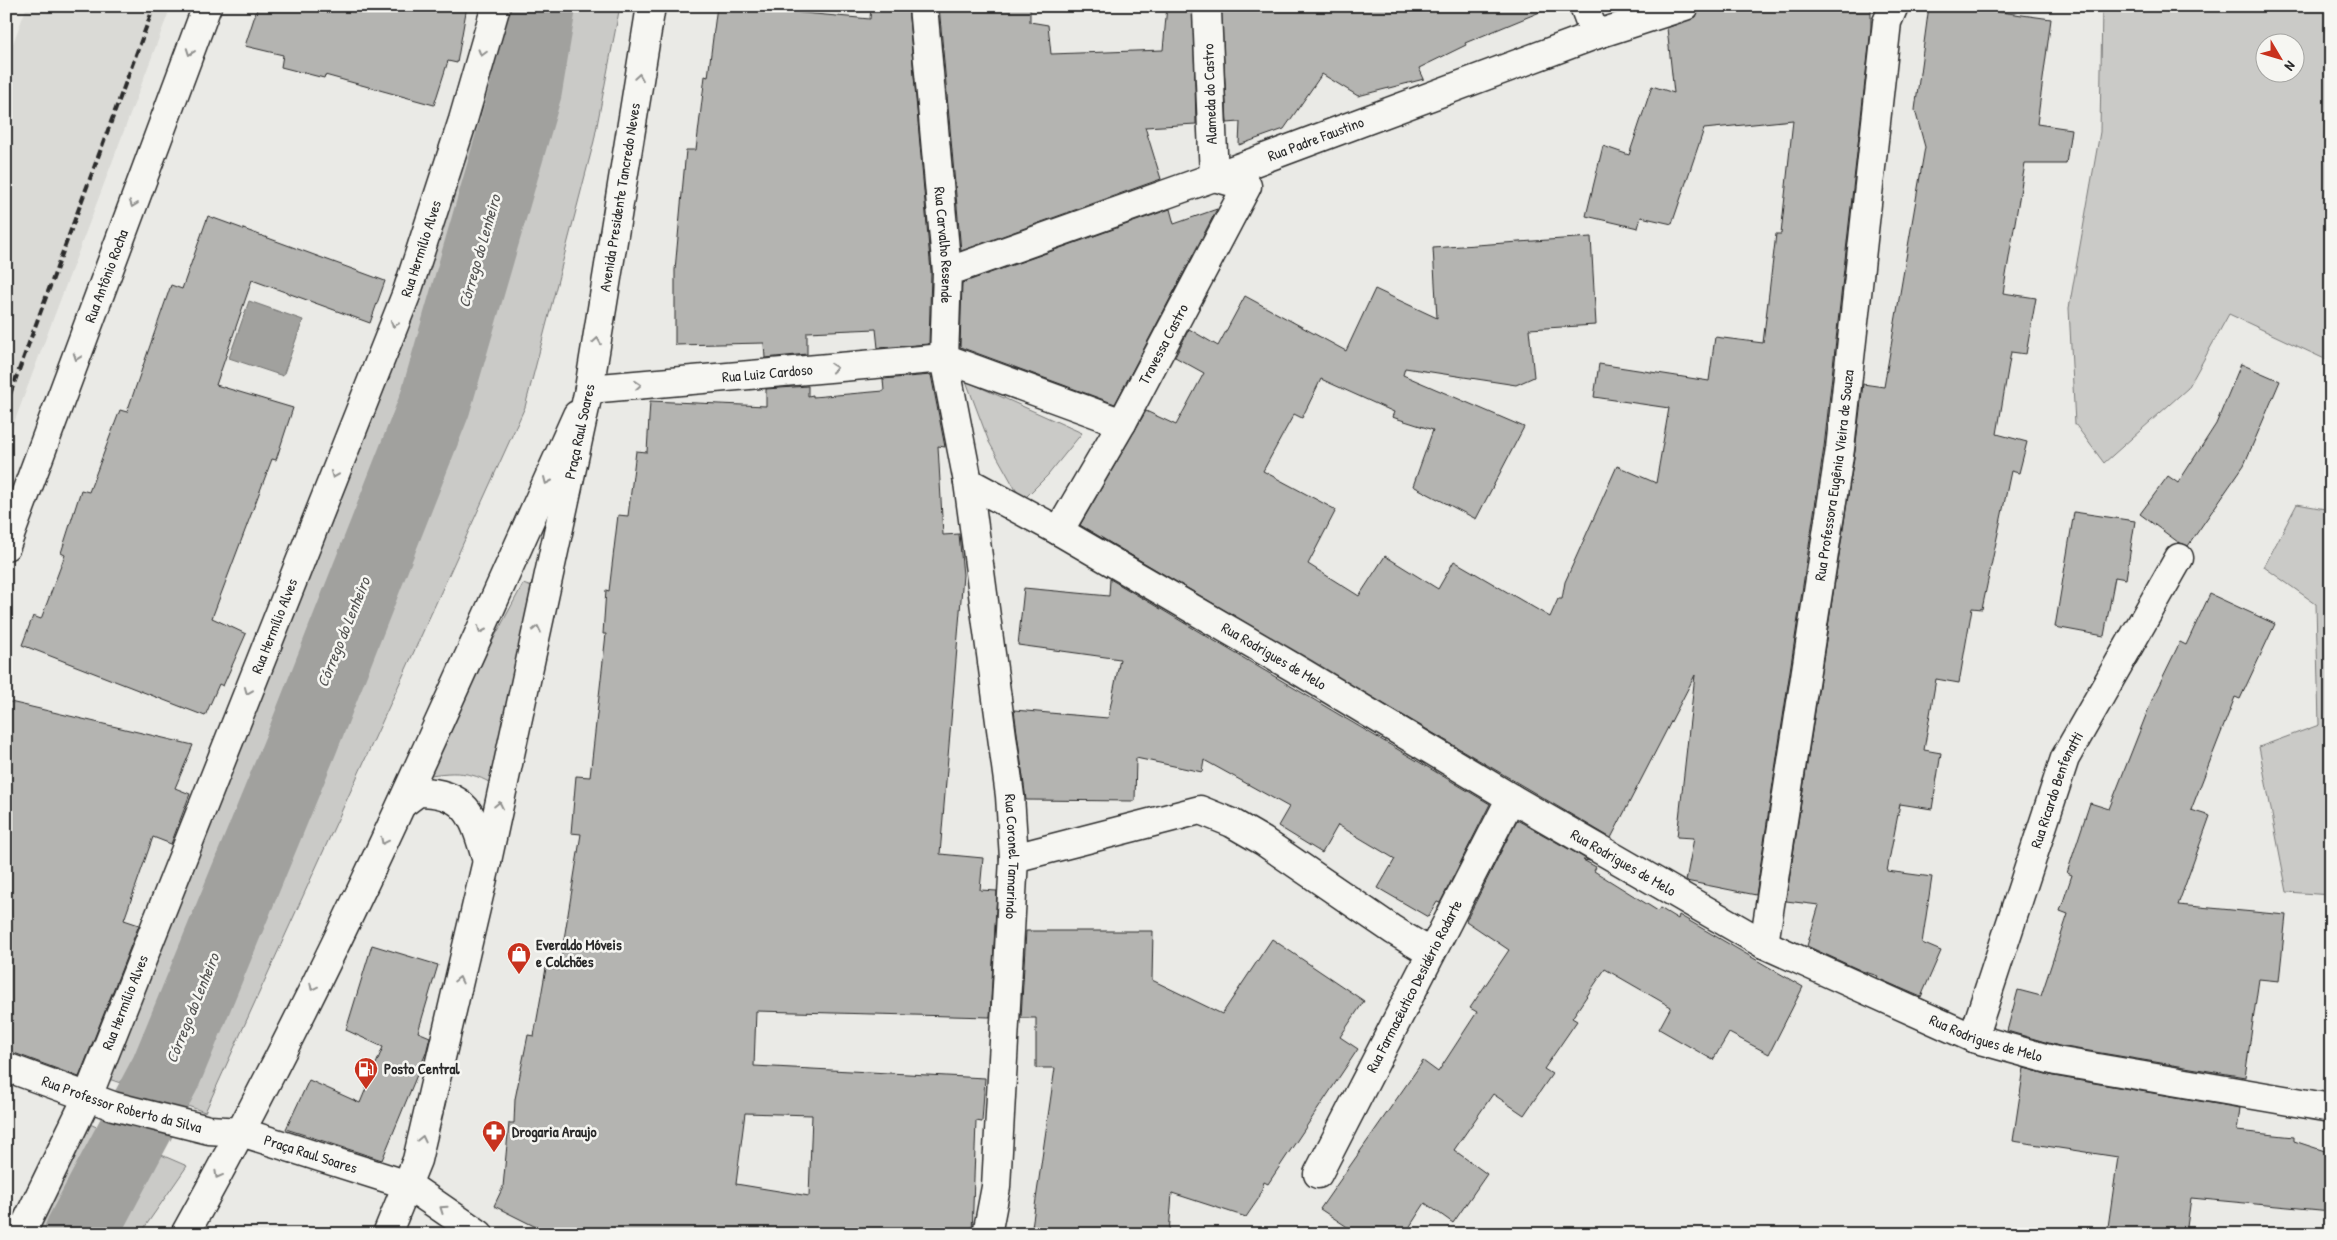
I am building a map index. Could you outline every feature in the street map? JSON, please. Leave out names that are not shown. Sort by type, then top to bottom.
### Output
[{"type":"main road","name":"Rua Antônio Rocha","points":[[6,546],[207,6]]},
{"type":"main road","name":"Rua Hermílio Alves","points":[[21,1234],[88,1096],[406,295],[463,120],[496,6]]},
{"type":"main road","name":"Avenida Presidente Tancredo Neves","points":[[589,389],[651,6]]},
{"type":"main road","name":"Rua Carvalho Resende","points":[[923,6],[947,272],[944,358],[968,482]]},
{"type":"main road","points":[[1584,6],[1595,35]]},
{"type":"main road","name":"Rua Padre Faustino","points":[[947,272],[1214,177],[1595,35],[1685,6]]},
{"type":"main road","name":"Rua Professora Eugênia Vieira de Souza","points":[[1764,944],[1840,449],[1887,22],[1894,6]]},
{"type":"main road","name":"Alameda do Castro","points":[[1207,11],[1214,177]]},
{"type":"main road","name":"Travessa Castro","points":[[1059,531],[1122,423],[1248,186],[1214,177]]},
{"type":"main road","name":"Rua Luiz Cardoso","points":[[589,389],[944,358]]},
{"type":"main road","points":[[944,358],[1122,423]]},
{"type":"main road","name":"Praça Raul Soares","points":[[589,389],[487,861],[417,1160],[408,1185],[242,1132],[402,804],[589,389]]},
{"type":"main road","name":"Rua Rodrigues de Melo","points":[[968,482],[1059,531],[1303,673],[1511,798],[1764,944],[1973,1038],[2056,1061],[2331,1108]]},
{"type":"main road","name":"Rua Coronel Tamarindo","points":[[968,482],[1010,796],[1014,858],[996,1187],[987,1234]]},
{"type":"main road","name":"Rua Ricardo Benfenatti","points":[[1973,1038],[2065,758],[2179,558]]},
{"type":"main road","name":"Praça Raul Soares","points":[[402,804],[411,795],[418,792],[446,794],[460,802],[470,813],[479,832],[487,861]]},
{"type":"main road","name":"Rua Farmacêutico Desidério Rodarte","points":[[1318,1174],[1511,798]]},
{"type":"main road","points":[[1014,858],[1200,810],[1232,823],[1263,841],[1431,953]]},
{"type":"main road","name":"Rua Professor Roberto da Silva","points":[[6,1067],[114,1106],[209,1130],[242,1132]]},
{"type":"main road","points":[[185,1234],[242,1132]]},
{"type":"main road","points":[[387,1234],[408,1185],[479,1234]]},
{"type":"shaded area","points":[[27,6],[171,6],[6,444],[6,62]]},
{"type":"shaded area","points":[[505,6],[620,6],[594,141],[525,407],[205,1112],[103,1077]]},
{"type":"shaded area","points":[[2102,6],[2331,6],[2331,362],[2229,314],[2188,388],[2104,463],[2075,424],[2069,308],[2100,132]]},
{"type":"shaded area","points":[[249,301],[303,320],[283,376],[229,358]]},
{"type":"shaded area","points":[[966,381],[1082,433],[1048,475],[1022,501],[989,442]]},
{"type":"shaded area","points":[[2297,504],[2331,510],[2331,895],[2287,892],[2259,747],[2319,725],[2316,604],[2264,567]]},
{"type":"shaded area","points":[[523,584],[532,587],[500,790],[481,778],[462,773],[420,777]]},
{"type":"shaded area","points":[[85,1122],[187,1166],[140,1234],[23,1234]]},
{"type":"building","points":[[258,6],[467,6],[457,63],[448,61],[434,105],[325,75],[324,78],[281,67],[283,55],[245,46]]},
{"type":"building","points":[[717,6],[793,6],[792,12],[870,19],[871,6],[908,6],[931,272],[929,344],[878,348],[876,329],[807,332],[807,354],[765,358],[764,343],[675,345],[675,270],[686,150],[696,150],[705,76],[708,77]]},
{"type":"building","points":[[939,6],[1030,6],[1030,22],[1048,25],[1051,54],[1163,50],[1167,6],[1193,6],[1196,124],[1145,127],[1161,179],[961,251]]},
{"type":"building","points":[[1221,6],[1552,7],[1465,43],[1466,45],[1419,68],[1424,79],[1358,96],[1322,74],[1284,129],[1239,145],[1240,122],[1227,123]]},
{"type":"building","points":[[1700,6],[1736,6],[1737,11],[1787,6],[1871,6],[1871,28],[1824,447],[1756,895],[1686,881],[1694,838],[1677,837],[1695,675],[1611,838],[1080,525],[1146,411],[1176,425],[1204,373],[1175,357],[1189,329],[1218,346],[1245,296],[1346,351],[1375,289],[1437,318],[1433,248],[1591,237],[1596,325],[1529,329],[1534,377],[1516,385],[1405,368],[1403,375],[1524,427],[1476,519],[1413,486],[1433,430],[1392,417],[1394,412],[1321,379],[1302,418],[1294,414],[1263,471],[1336,510],[1308,564],[1359,596],[1385,556],[1438,589],[1454,561],[1550,617],[1558,599],[1562,599],[1565,582],[1617,466],[1656,483],[1669,408],[1594,397],[1599,364],[1709,381],[1715,337],[1763,343],[1776,234],[1781,234],[1793,120],[1704,129],[1672,224],[1641,217],[1638,228],[1586,216],[1603,146],[1629,155],[1652,86],[1674,93],[1667,28],[1696,17]]},
{"type":"building","points":[[1929,6],[1957,6],[2051,19],[2037,124],[2071,129],[2066,164],[2025,164],[2003,293],[2036,298],[2026,354],[2011,352],[1997,434],[2027,442],[2019,473],[2011,471],[1982,609],[1972,608],[1959,683],[1936,679],[1924,750],[1941,753],[1932,809],[1900,804],[1887,871],[1932,877],[1922,943],[1941,951],[1921,997],[1877,978],[1878,976],[1862,971],[1807,946],[1819,905],[1786,901],[1855,451],[1863,384],[1884,387],[1925,147],[1915,110]]},
{"type":"building","points":[[1170,209],[1174,224],[1217,209],[1115,404],[960,347],[962,283]]},
{"type":"building","points":[[208,216],[385,281],[370,323],[252,280],[216,385],[293,408],[276,460],[272,459],[212,618],[246,634],[223,686],[219,684],[205,716],[22,645],[33,616],[41,619],[65,555],[61,553],[81,490],[89,492],[120,410],[127,412],[171,285],[182,289]]},
{"type":"building","points":[[2241,364],[2280,381],[2244,465],[2188,546],[2178,542],[2140,514],[2168,476],[2178,483],[2216,424]]},
{"type":"building","points":[[931,375],[945,447],[938,446],[943,535],[959,534],[963,575],[940,854],[983,858],[980,890],[997,891],[990,1017],[756,1011],[754,1066],[985,1078],[982,1122],[976,1121],[972,1234],[761,1230],[761,1234],[550,1234],[494,1206],[503,1187],[509,1123],[514,1123],[515,1099],[528,1035],[534,1036],[546,968],[559,970],[581,834],[571,833],[576,776],[590,777],[606,634],[603,634],[606,590],[609,591],[618,515],[628,516],[636,451],[647,452],[650,401],[766,406],[766,389],[808,386],[808,396],[813,395],[813,397],[884,391],[883,379]],"holes":[[[745,1113],[812,1115],[809,1196],[736,1184]]]},
{"type":"building","points":[[2074,512],[2135,521],[2126,579],[2115,577],[2104,636],[2055,627]]},
{"type":"building","points":[[1110,579],[1490,804],[1440,903],[1437,902],[1428,917],[1378,888],[1395,859],[1338,825],[1322,853],[1278,826],[1289,807],[1204,760],[1202,772],[1136,758],[1135,801],[1026,800],[1014,710],[1108,718],[1120,659],[1018,645],[1024,588],[1109,596]]},
{"type":"building","points":[[2210,594],[2275,624],[2240,699],[2235,697],[2191,810],[2210,816],[2178,905],[2286,915],[2279,981],[2259,979],[2245,1077],[2059,1046],[2007,1031],[2018,990],[2041,996],[2068,914],[2060,911],[2072,875],[2067,873],[2090,803],[2109,809],[2154,695],[2180,642],[2186,645]]},
{"type":"building","points":[[6,701],[193,745],[175,788],[190,794],[171,844],[153,837],[124,920],[139,925],[79,1077],[6,1050]]},
{"type":"building","points":[[1517,820],[1590,861],[1583,860],[1596,867],[1594,871],[1658,911],[1660,908],[1678,919],[1679,915],[1803,987],[1769,1054],[1729,1033],[1713,1060],[1659,1029],[1671,1007],[1605,969],[1572,1018],[1577,1021],[1544,1069],[1552,1074],[1524,1115],[1493,1094],[1454,1150],[1487,1174],[1453,1223],[1425,1203],[1405,1234],[1358,1234],[1320,1209],[1423,1061],[1438,1072],[1477,1012],[1470,1008],[1509,950],[1466,921]]},
{"type":"building","points":[[1026,931],[1153,931],[1152,980],[1222,1014],[1272,939],[1364,1001],[1340,1037],[1358,1049],[1268,1184],[1264,1182],[1259,1198],[1246,1217],[1172,1193],[1169,1234],[1031,1234],[1055,1068],[1036,1068],[1036,1018],[1021,1018]]},
{"type":"building","points":[[372,945],[438,965],[418,1032],[430,1037],[426,1053],[382,1160],[286,1129],[309,1080],[360,1103],[383,1047],[346,1030]]},
{"type":"building","points":[[2024,1068],[2053,1076],[2240,1108],[2237,1131],[2294,1137],[2294,1141],[2331,1153],[2331,1211],[2191,1198],[2186,1234],[2107,1234],[2118,1157],[2013,1141]]},
{"type":"waterway","name":"Córrego do Lenheiro","points":[[80,1234],[166,1072],[302,742],[435,404],[526,90],[540,6]]},
{"type":"railway","points":[[6,405],[154,6]]},
{"type":"place","name":"Everaldo Móveis e Colchões","points":[[519,975]]},
{"type":"place","name":"Posto Central","points":[[366,1090]]},
{"type":"place","name":"Drogaria Araujo","points":[[494,1153]]}]
